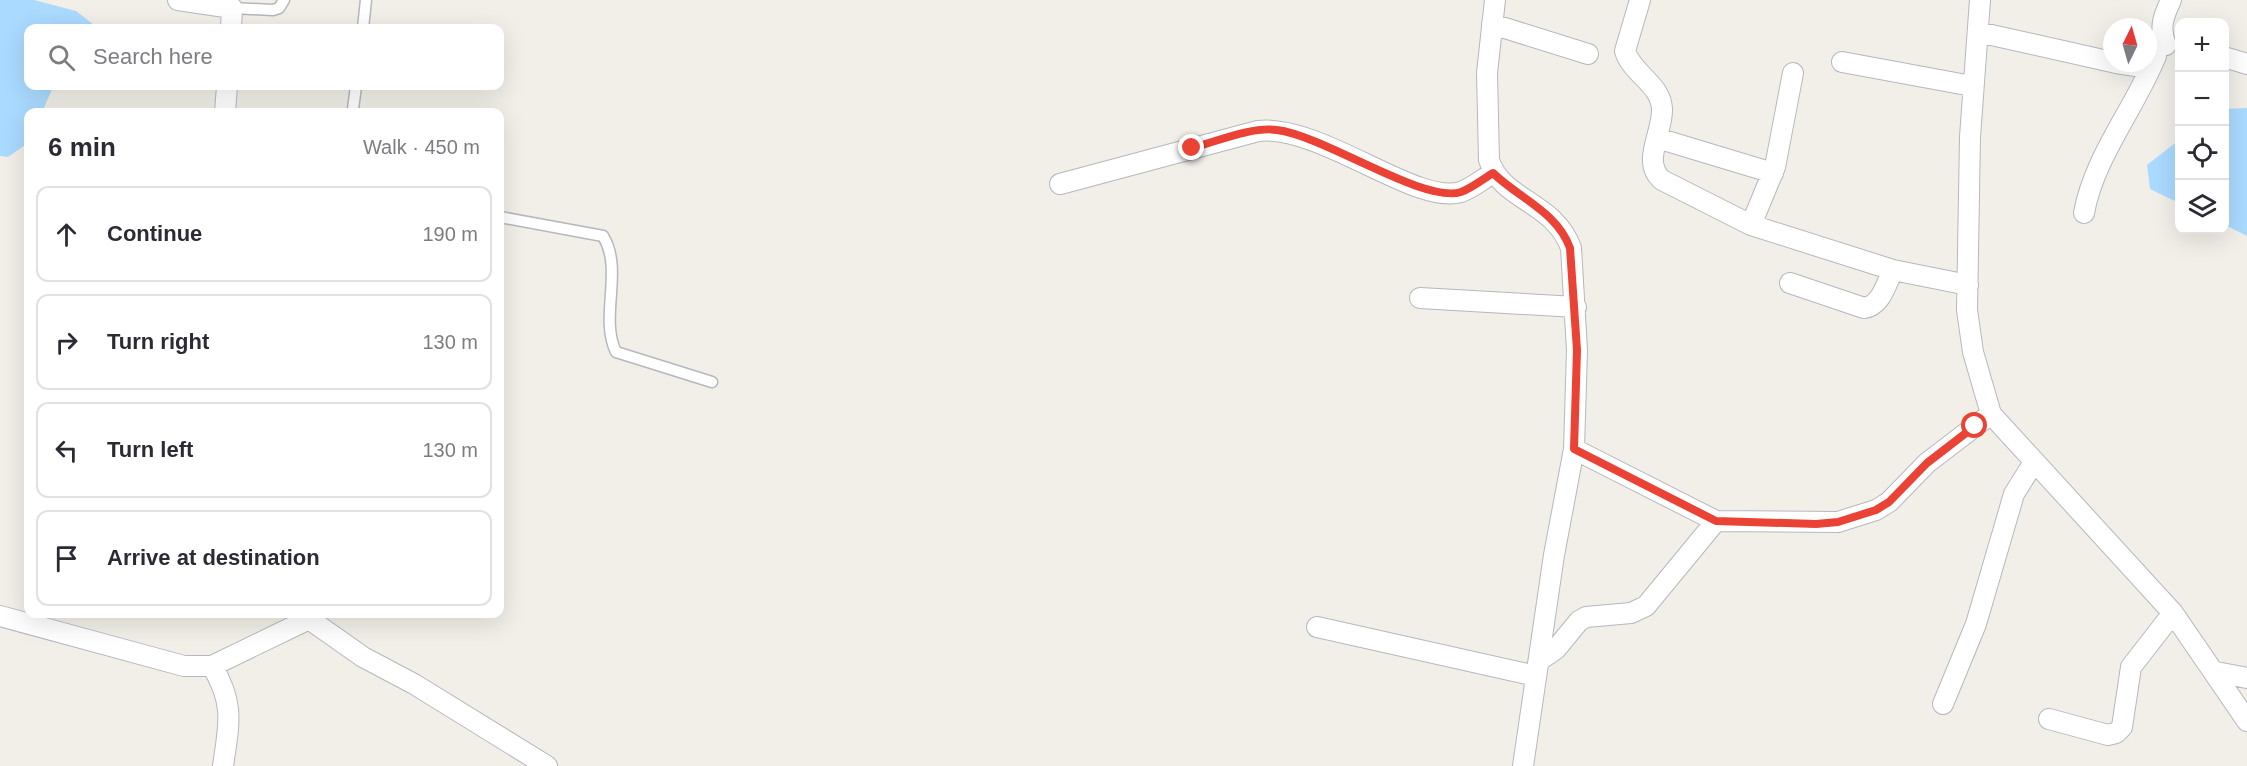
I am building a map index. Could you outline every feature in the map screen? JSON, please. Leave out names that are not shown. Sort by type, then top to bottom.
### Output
[{"type":"street","points":[[178,0],[232,8],[231,24]]},
{"type":"street","points":[[1495,0],[1487,73],[1486,127],[1489,160],[1493,173],[1556,221],[1565,233],[1570,248],[1576,307],[1578,384],[1574,449],[1554,555],[1523,766]]},
{"type":"street","points":[[1640,0],[1626,51],[1628,60],[1659,97],[1662,117],[1652,165],[1654,173],[1662,180],[1751,225],[1893,270],[1968,285]]},
{"type":"street","points":[[1980,0],[1972,86],[1969,328],[1991,414],[2173,613],[2216,672],[2247,720]]},
{"type":"street","points":[[2084,213],[2090,187],[2159,54],[2162,23],[2171,0]]},
{"type":"street","points":[[1492,24],[1588,54]]},
{"type":"street","points":[[1978,32],[2103,60]]},
{"type":"street","points":[[2229,59],[2247,64]]},
{"type":"street","points":[[1842,62],[1972,86]]},
{"type":"street","points":[[1751,225],[1773,173],[1792,73]]},
{"type":"street","points":[[225,108],[227,90]]},
{"type":"street","points":[[1060,184],[1258,131],[1274,129],[1342,151],[1428,191],[1445,194],[1461,192],[1493,173]]},
{"type":"street","points":[[1657,138],[1773,173]]},
{"type":"street","points":[[1790,283],[1864,308],[1878,301],[1893,270]]},
{"type":"street","points":[[1420,298],[1576,307]]},
{"type":"street","points":[[1574,449],[1716,521],[1816,524],[1838,522],[1876,510],[1889,502],[1927,463],[1991,414]]},
{"type":"street","points":[[1943,704],[1982,608],[2011,501],[2034,462]]},
{"type":"street","points":[[1538,668],[1586,617],[1631,614],[1646,606],[1716,521]]},
{"type":"street","points":[[2049,719],[2108,735],[2116,733],[2122,727],[2131,667],[2173,613]]},
{"type":"street","points":[[0,616],[184,666],[212,666],[305,618]]},
{"type":"street","points":[[312,618],[363,657],[414,684],[547,766]]},
{"type":"street","points":[[1317,627],[1538,668]]},
{"type":"street","points":[[212,666],[225,688],[230,710],[223,766]]},
{"type":"street","points":[[2216,672],[2247,678]]},
{"type":"lane","points":[[232,8],[273,10],[279,8],[284,0]]},
{"type":"lane","points":[[363,24],[366,0]]},
{"type":"lane","points":[[353,108],[355,90]]},
{"type":"lane","points":[[504,218],[603,236],[610,252],[612,335],[616,352],[712,382]]},
{"type":"water","points":[[0,0],[34,0],[76,11],[93,24],[24,24],[24,90],[52,90],[44,108],[24,108],[24,146],[8,157],[0,156]]},
{"type":"water","points":[[2247,108],[2247,236],[2229,227],[2229,109]]},
{"type":"water","points":[[2175,143],[2175,201],[2150,189],[2147,165]]},
{"type":"route","points":[[1192,148],[1274,129],[1342,151],[1428,191],[1445,194],[1461,192],[1493,173],[1504,184],[1556,221],[1565,233],[1570,248],[1576,307],[1578,384],[1574,449],[1716,521],[1816,524],[1838,522],[1876,510],[1889,502],[1927,463],[1975,426]]}]
